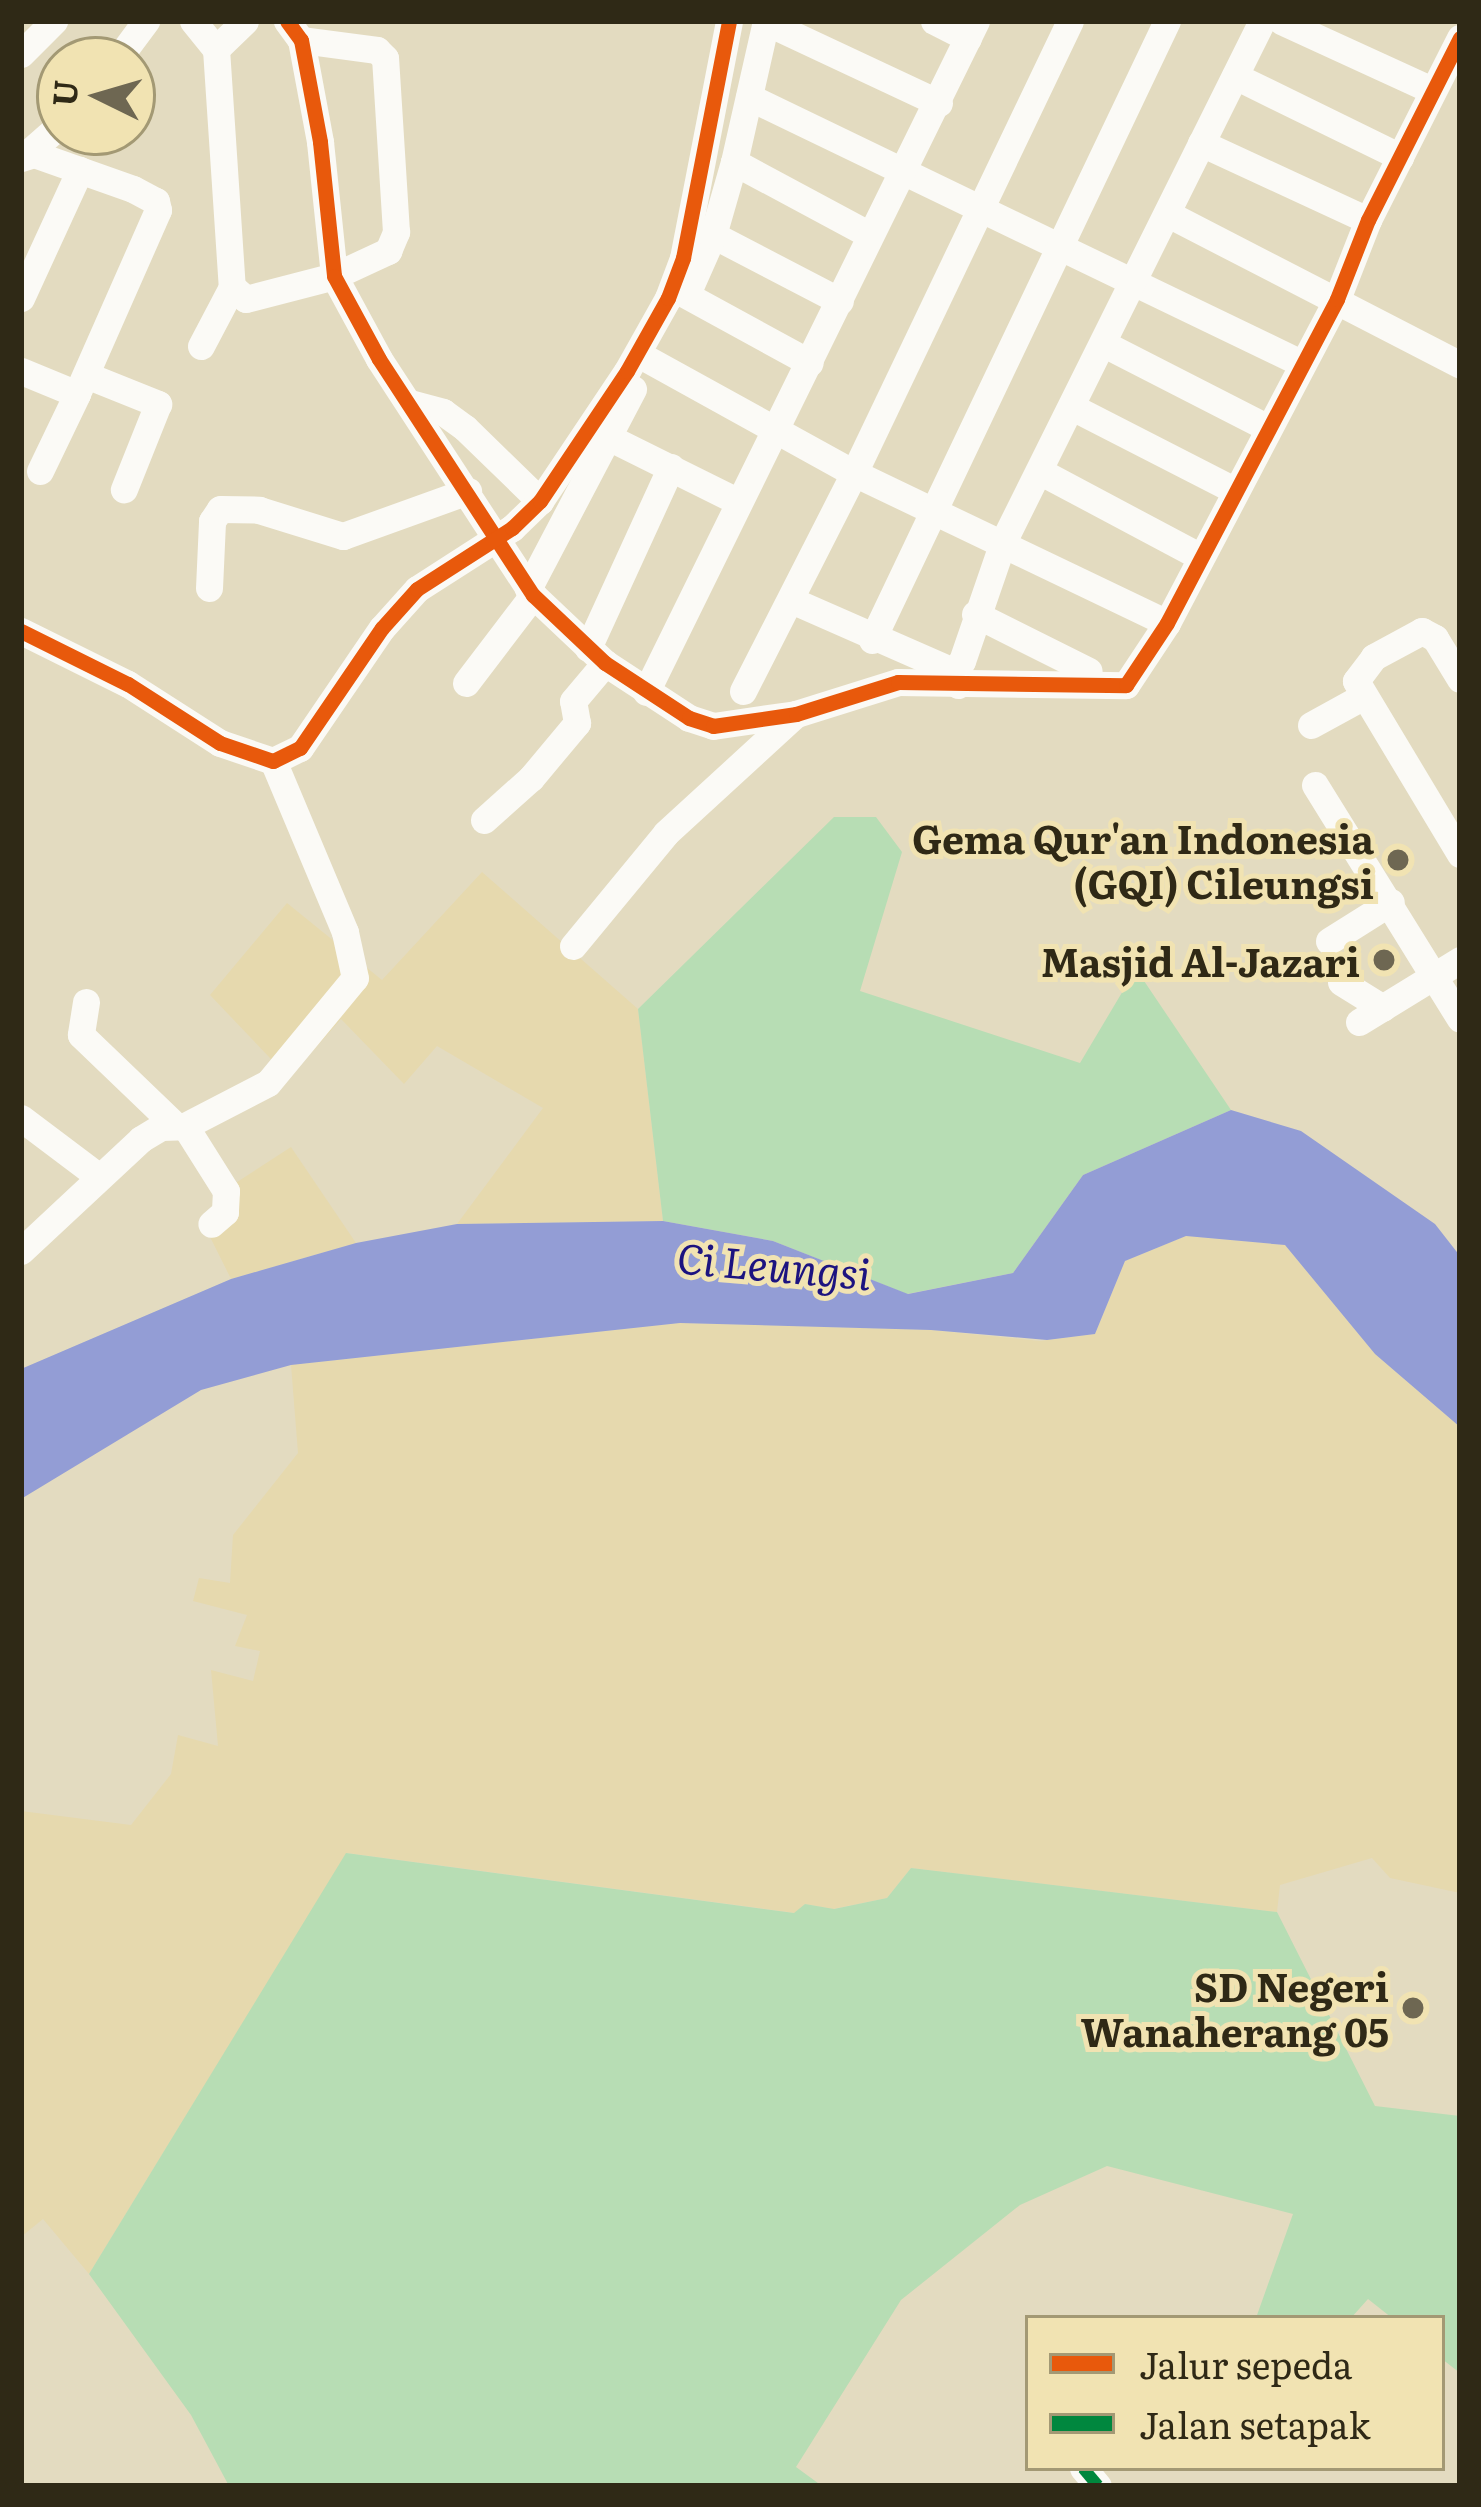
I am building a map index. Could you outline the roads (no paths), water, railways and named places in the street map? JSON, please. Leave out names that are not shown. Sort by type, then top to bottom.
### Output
[{"type":"street","points":[[21,54],[53,21]]},
{"type":"street","points":[[194,21],[216,49],[232,287],[201,346]]},
{"type":"street","points":[[216,49],[245,21]]},
{"type":"street","points":[[21,631],[128,684],[220,743],[273,761],[300,748],[382,628],[417,589],[496,539],[540,501],[668,298],[695,209],[729,21]]},
{"type":"street","points":[[466,683],[531,592],[606,436],[686,295],[713,235],[766,21],[939,103]]},
{"type":"street","points":[[646,692],[972,29],[934,21]]},
{"type":"street","points":[[743,691],[854,472],[1070,21]]},
{"type":"street","points":[[872,640],[931,507],[1167,21]]},
{"type":"street","points":[[956,678],[1004,542],[1170,215],[1262,21]]},
{"type":"street","points":[[1281,21],[1432,90]]},
{"type":"street","points":[[232,287],[247,299],[334,276],[388,251],[396,232],[387,71],[377,50],[294,31],[320,142],[334,276],[379,358],[531,592],[596,656],[646,692],[713,726],[796,713],[882,684],[956,678],[1126,685],[1167,622],[1337,299],[1368,220],[1460,34],[1440,21]]},
{"type":"street","points":[[1235,76],[1400,157]]},
{"type":"street","points":[[749,97],[1301,363]]},
{"type":"street","points":[[34,139],[80,170],[148,195],[158,210],[40,471]]},
{"type":"street","points":[[1201,143],[1368,220]]},
{"type":"street","points":[[734,163],[870,235]]},
{"type":"street","points":[[21,298],[80,170]]},
{"type":"street","points":[[1170,215],[1460,365]]},
{"type":"street","points":[[713,235],[840,301]]},
{"type":"street","points":[[686,295],[810,364]]},
{"type":"street","points":[[1104,344],[1266,427]]},
{"type":"street","points":[[649,361],[854,472],[1167,622]]},
{"type":"street","points":[[21,371],[158,404],[124,489]]},
{"type":"street","points":[[410,403],[442,412],[465,428],[540,501]]},
{"type":"street","points":[[1072,407],[1234,490]]},
{"type":"street","points":[[606,436],[739,502]]},
{"type":"street","points":[[484,820],[531,778],[577,723],[573,701],[596,656],[671,467]]},
{"type":"street","points":[[1041,472],[1201,557]]},
{"type":"street","points":[[208,588],[212,521],[220,508],[259,510],[344,536],[468,491]]},
{"type":"street","points":[[791,600],[956,678]]},
{"type":"street","points":[[975,614],[1089,670]]},
{"type":"street","points":[[1460,679],[1435,638],[1417,632],[1360,670],[1356,685],[1460,854]]},
{"type":"street","points":[[1311,725],[1362,697]]},
{"type":"street","points":[[573,946],[667,833],[796,713]]},
{"type":"street","points":[[21,1251],[142,1139],[268,1083],[355,978],[345,932],[273,761]]},
{"type":"street","points":[[1316,785],[1390,902],[1449,967],[1460,1018]]},
{"type":"street","points":[[1329,941],[1390,902]]},
{"type":"street","points":[[1341,982],[1371,1015],[1449,967]]},
{"type":"street","points":[[86,1002],[81,1035],[180,1126],[226,1192],[225,1211],[211,1224]]},
{"type":"street","points":[[21,1118],[98,1176]]},
{"type":"water","name":"Ci Leungsi","points":[[1231,1110],[1301,1131],[1435,1224],[1460,1256],[1460,1427],[1375,1354],[1285,1245],[1186,1236],[1125,1261],[1095,1334],[1047,1340],[931,1330],[680,1323],[291,1365],[201,1390],[21,1499],[21,1369],[231,1279],[356,1243],[457,1224],[663,1221],[773,1241],[908,1294],[1013,1273],[1083,1175]]},
{"type":"place","name":"Gema Qur'an Indonesia (GQI) Cileungsi","points":[[1398,860]]},
{"type":"place","name":"Masjid Al-Jazari","points":[[1384,960]]},
{"type":"place","name":"SD Negeri Wanaherang 05","points":[[1413,2008]]}]
